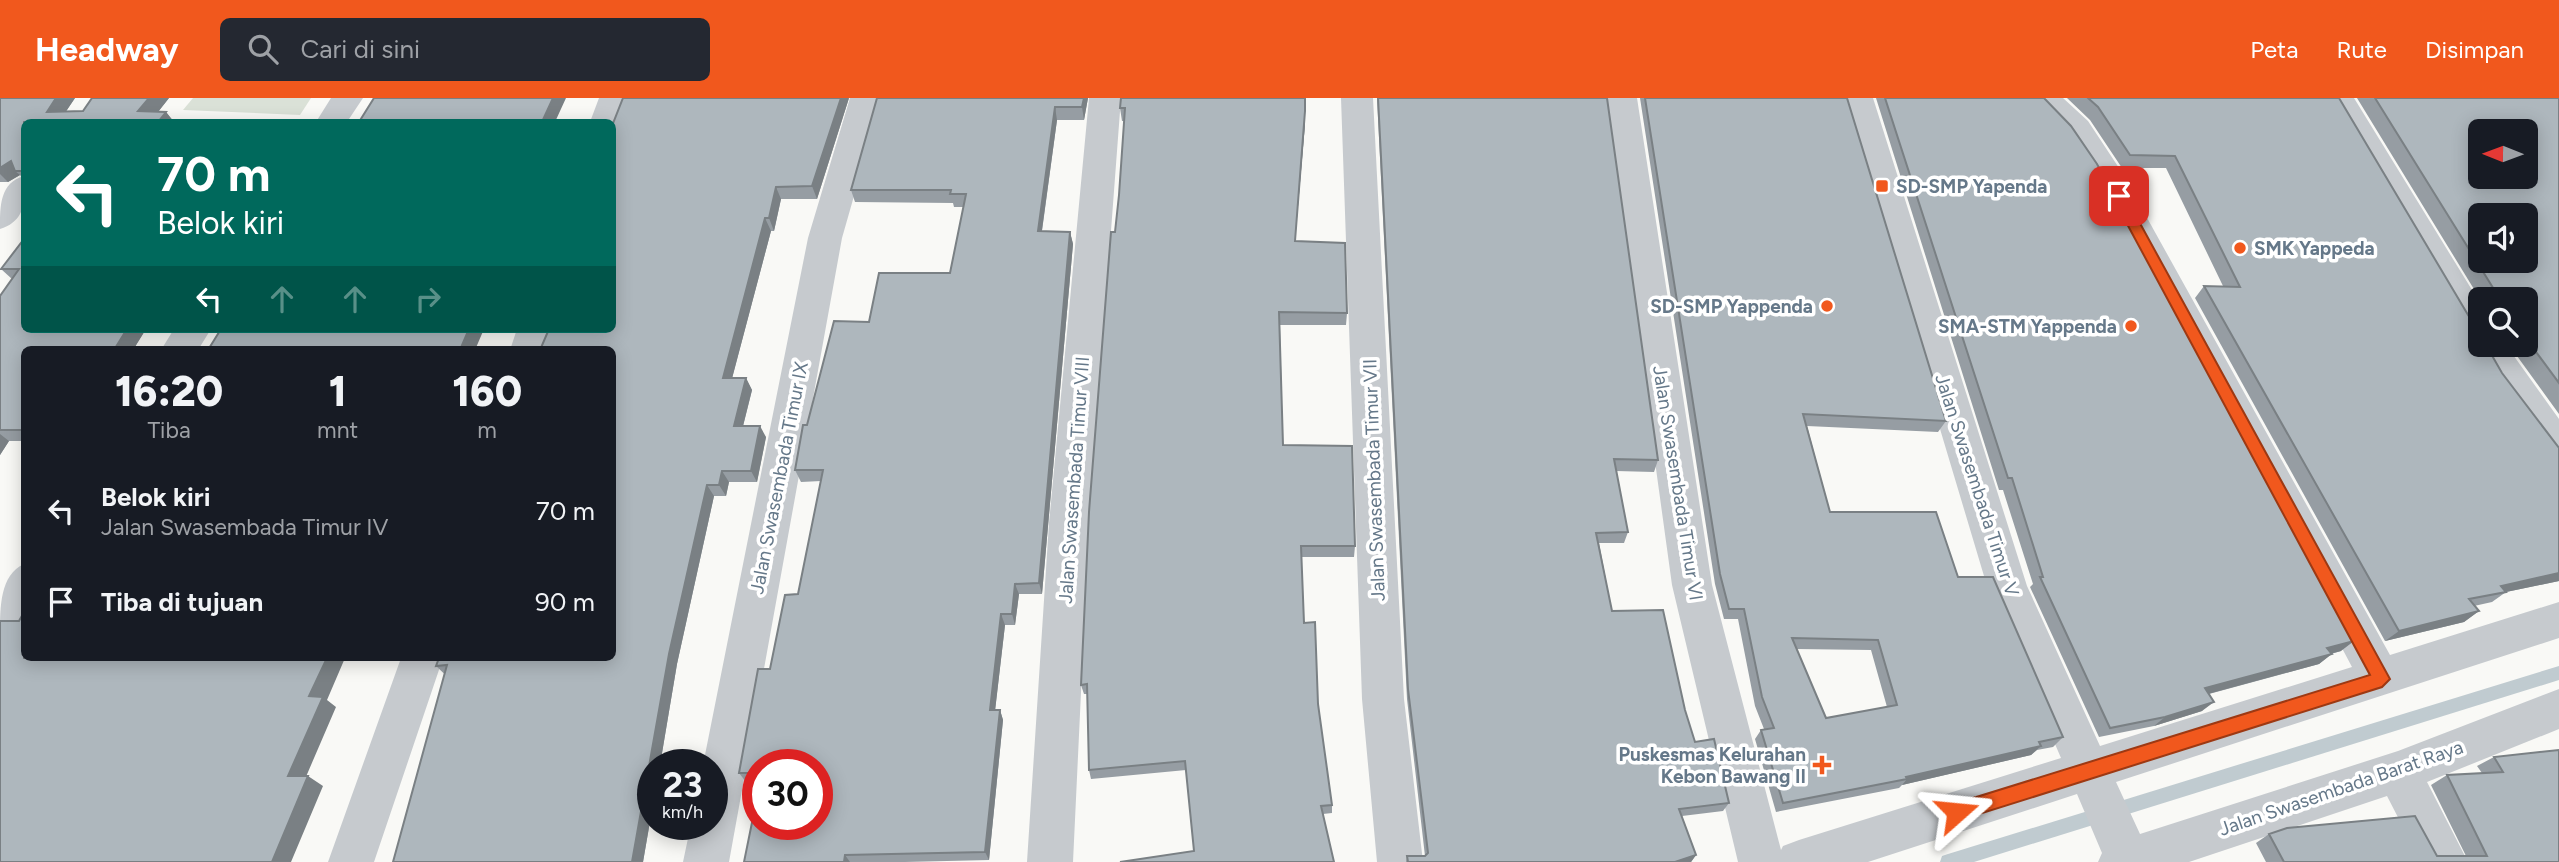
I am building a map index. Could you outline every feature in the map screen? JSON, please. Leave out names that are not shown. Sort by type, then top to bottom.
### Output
[{"type":"street","points":[[333,119],[347,98]]},
{"type":"street","points":[[607,119],[615,98]]},
{"type":"street","name":"Jalan Swasembada Timur IX","points":[[706,862],[825,238],[866,98]]},
{"type":"street","name":"Jalan Swasembada Timur VIII","points":[[1051,862],[1069,523],[1105,98]]},
{"type":"street","name":"Jalan Swasembada Timur VII","points":[[1357,98],[1383,699],[1400,862]]},
{"type":"street","name":"Jalan Swasembada Timur VI","points":[[1622,98],[1692,585],[1762,862]]},
{"type":"street","name":"Jalan Swasembada Timur V","points":[[1857,98],[2007,586],[2126,858]]},
{"type":"street","points":[[2044,98],[2077,129],[2105,171],[2382,679]]},
{"type":"street","points":[[2338,98],[2468,313]]},
{"type":"street","points":[[0,217],[21,191]]},
{"type":"street","points":[[2494,357],[2559,447]]},
{"type":"street","points":[[0,618],[21,586]]},
{"type":"street","points":[[1799,862],[2382,679],[2559,620]]},
{"type":"street","points":[[351,862],[421,661]]},
{"type":"street","name":"Jalan Swasembada Barat Raya","points":[[2126,858],[2398,772],[2559,709]]},
{"type":"street","points":[[2398,772],[2445,862]]},
{"type":"shaded area","points":[[193,98],[311,98],[300,115],[183,110]]},
{"type":"building","points":[[0,98],[56,98],[47,112],[83,111],[92,98],[149,98],[138,111],[166,112],[160,119],[21,119],[21,171],[15,171],[11,161],[0,168]]},
{"type":"building","points":[[374,98],[553,98],[543,119],[361,119]]},
{"type":"building","points":[[623,98],[841,98],[812,186],[776,187],[769,218],[765,218],[723,378],[746,378],[734,426],[760,426],[751,471],[722,471],[719,485],[707,485],[669,654],[652,749],[637,749],[637,834],[632,862],[393,862],[447,665],[436,666],[438,661],[616,661],[616,346],[542,346],[547,333],[616,333],[616,119]]},
{"type":"building","points":[[877,98],[1084,98],[1082,107],[1055,107],[1038,231],[1070,232],[1039,583],[1015,584],[1012,614],[1001,614],[990,710],[1000,710],[985,852],[845,855],[844,862],[744,862],[748,840],[833,840],[833,749],[743,749],[758,669],[770,669],[785,595],[798,594],[823,470],[795,470],[803,425],[807,425],[834,321],[869,322],[879,273],[950,273],[966,194],[950,194],[951,190],[851,190]]},
{"type":"building","points":[[1121,98],[1305,98],[1295,241],[1345,243],[1347,313],[1279,312],[1283,445],[1352,446],[1355,546],[1301,546],[1304,623],[1315,622],[1318,704],[1332,805],[1321,806],[1334,862],[1120,862],[1194,851],[1185,761],[1089,770],[1087,684],[1081,685],[1089,512],[1111,232],[1115,232],[1119,195],[1125,108],[1120,108]]},
{"type":"building","points":[[1378,98],[1607,98],[1658,460],[1614,459],[1628,532],[1596,533],[1612,611],[1663,610],[1685,710],[1695,742],[1714,739],[1729,803],[1679,809],[1696,855],[1675,862],[1408,862],[1407,856],[1425,856],[1428,853],[1408,689]]},
{"type":"building","points":[[1645,98],[1847,98],[1946,421],[1803,414],[1830,512],[1936,512],[1958,577],[1993,577],[2063,737],[2039,742],[2041,746],[1906,777],[1907,779],[1783,803],[1761,730],[1774,728],[1762,697],[1744,609],[1729,609],[1720,574]],"holes":[[[1792,638],[1878,640],[1897,705],[1826,718]]]},
{"type":"building","points":[[1885,98],[2044,98],[2071,126],[2097,164],[2354,641],[2327,648],[2332,654],[2205,688],[2214,702],[2165,717],[2110,728],[2040,577],[2043,577],[2012,478],[2008,478]]},
{"type":"building","points":[[2088,98],[2339,98],[2468,315],[2468,357],[2493,357],[2559,448],[2559,573],[2501,586],[2506,592],[2469,599],[2479,611],[2399,631],[2204,286],[2240,287],[2175,156],[2130,155],[2098,107]]},
{"type":"building","points":[[2375,98],[2559,98],[2559,383],[2538,355],[2538,287],[2493,287],[2484,273],[2538,273],[2538,203],[2468,203],[2468,248]]},
{"type":"building","points":[[21,243],[21,333],[125,333],[116,346],[21,346],[21,430],[0,430],[0,296],[19,269],[1,269]]},
{"type":"building","points":[[219,333],[467,333],[462,346],[210,346]]},
{"type":"building","points":[[21,617],[21,661],[326,661],[309,696],[323,697],[288,776],[308,776],[272,862],[0,862],[0,621],[19,621]]},
{"type":"building","points":[[2559,750],[2559,862],[2284,862],[2269,834],[2287,828],[2415,816],[2437,856],[2487,856],[2447,775],[2503,772],[2494,757]]},
{"type":"waterway","points":[[1948,862],[2559,673]]},
{"type":"place","name":"SD-SMP Yapenda","points":[[1882,186]]},
{"type":"place","name":"SMK Yappeda","points":[[2240,248]]},
{"type":"place","name":"SD-SMP Yappenda","points":[[1827,306]]},
{"type":"place","name":"SMA-STM Yappenda","points":[[2131,326]]},
{"type":"place","name":"Puskesmas Kelurahan Kebon Bawang II","points":[[1822,765]]},
{"type":"route","points":[[1957,812],[2382,679],[2357,639],[2119,196]]}]
